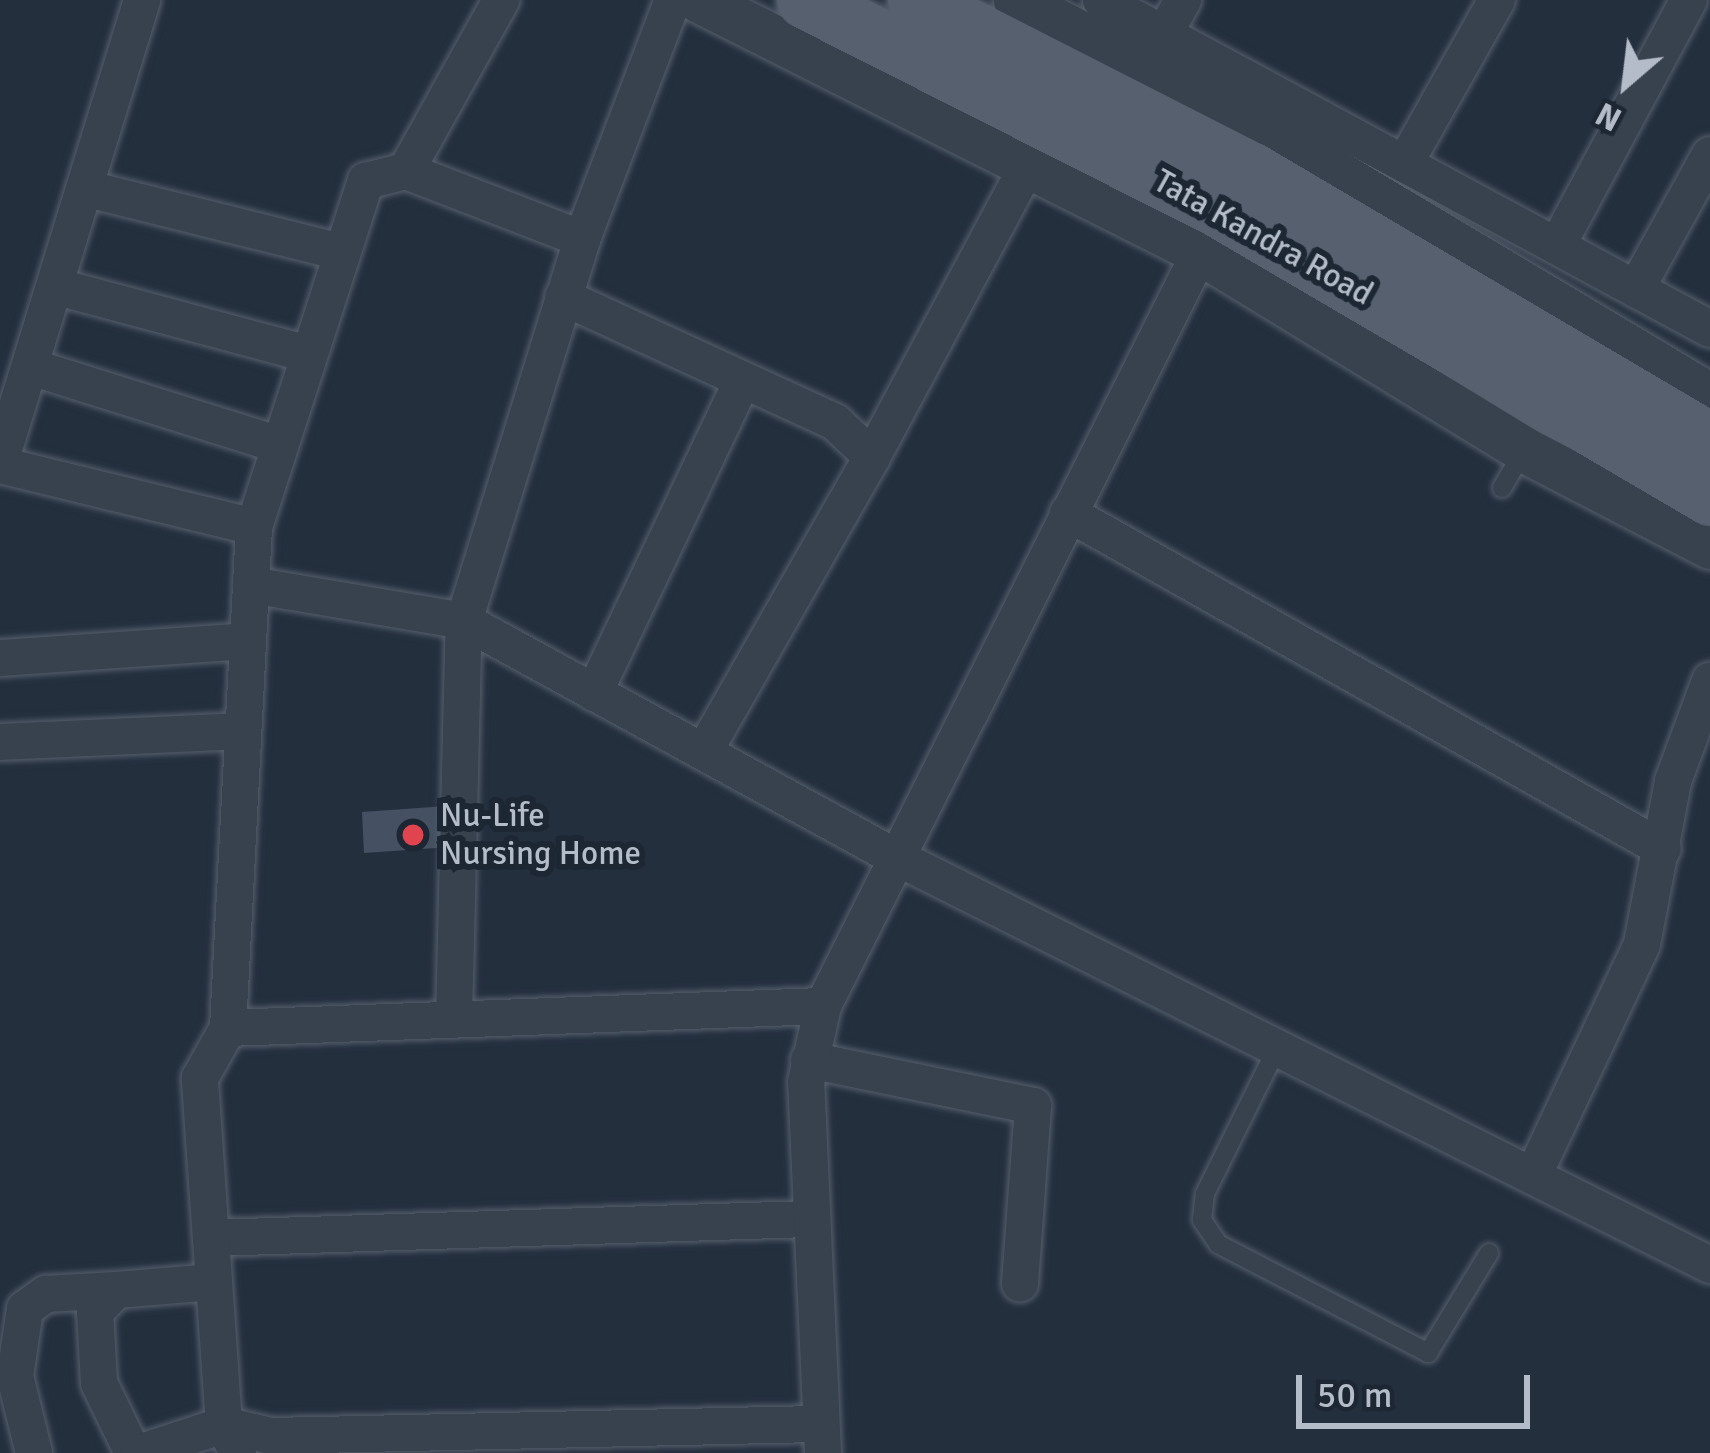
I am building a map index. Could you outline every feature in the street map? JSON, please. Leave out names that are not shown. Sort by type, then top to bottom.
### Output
[{"type":"main road","name":"Tata Kandra Road","points":[[805,0],[1211,231],[1529,438],[1710,497]]},
{"type":"main road","name":"Tata Kandra Road","points":[[916,0],[1252,170],[1710,441]]},
{"type":"street","points":[[142,0],[58,287],[0,464],[254,527]]},
{"type":"street","points":[[406,171],[500,0]]},
{"type":"street","points":[[454,1019],[464,621],[582,239],[673,0]]},
{"type":"street","points":[[116,1291],[95,1312],[93,1356],[136,1453],[231,1439],[397,1443],[819,1438],[809,1060],[823,1006],[892,855],[1211,231],[1028,165],[698,0]]},
{"type":"street","points":[[1016,0],[1155,51],[1405,163],[1710,329]]},
{"type":"street","points":[[1101,0],[1155,51],[1710,396]]},
{"type":"street","points":[[1155,51],[1183,0]]},
{"type":"street","points":[[1405,163],[1497,0]]},
{"type":"street","points":[[1557,245],[1690,0],[1710,10]]},
{"type":"street","points":[[1636,289],[1710,155]]},
{"type":"street","points":[[704,752],[872,457],[1028,165]]},
{"type":"street","points":[[231,1439],[200,1078],[228,1028],[254,527],[273,442],[366,181],[406,171],[582,239]]},
{"type":"street","points":[[88,188],[340,252]]},
{"type":"street","points":[[58,287],[304,353]]},
{"type":"street","points":[[563,297],[835,422],[872,457]]},
{"type":"street","points":[[31,368],[273,442]]},
{"type":"street","points":[[594,692],[742,381]]},
{"type":"street","points":[[1529,438],[1710,546]]},
{"type":"street","points":[[1068,513],[1663,849]]},
{"type":"street","points":[[251,586],[464,621],[892,855],[1710,1265]]},
{"type":"street","points":[[0,658],[248,640]]},
{"type":"street","points":[[1533,1176],[1642,944],[1673,781],[1710,681]]},
{"type":"street","points":[[0,742],[243,731]]},
{"type":"street","points":[[228,1028],[823,1006]]},
{"type":"street","points":[[809,1060],[1033,1106],[1020,1284]]},
{"type":"street","points":[[211,1238],[810,1219]]},
{"type":"street","points":[[34,1453],[8,1388],[31,1300],[214,1282]]},
{"type":"lane","points":[[1277,1048],[1205,1194],[1202,1220],[1218,1244],[1428,1353],[1489,1253]]},
{"type":"building","points":[[447,806],[450,847],[364,853],[362,812]]},
{"type":"place","name":"Nu-Life Nursing Home","points":[[413,835]]}]
